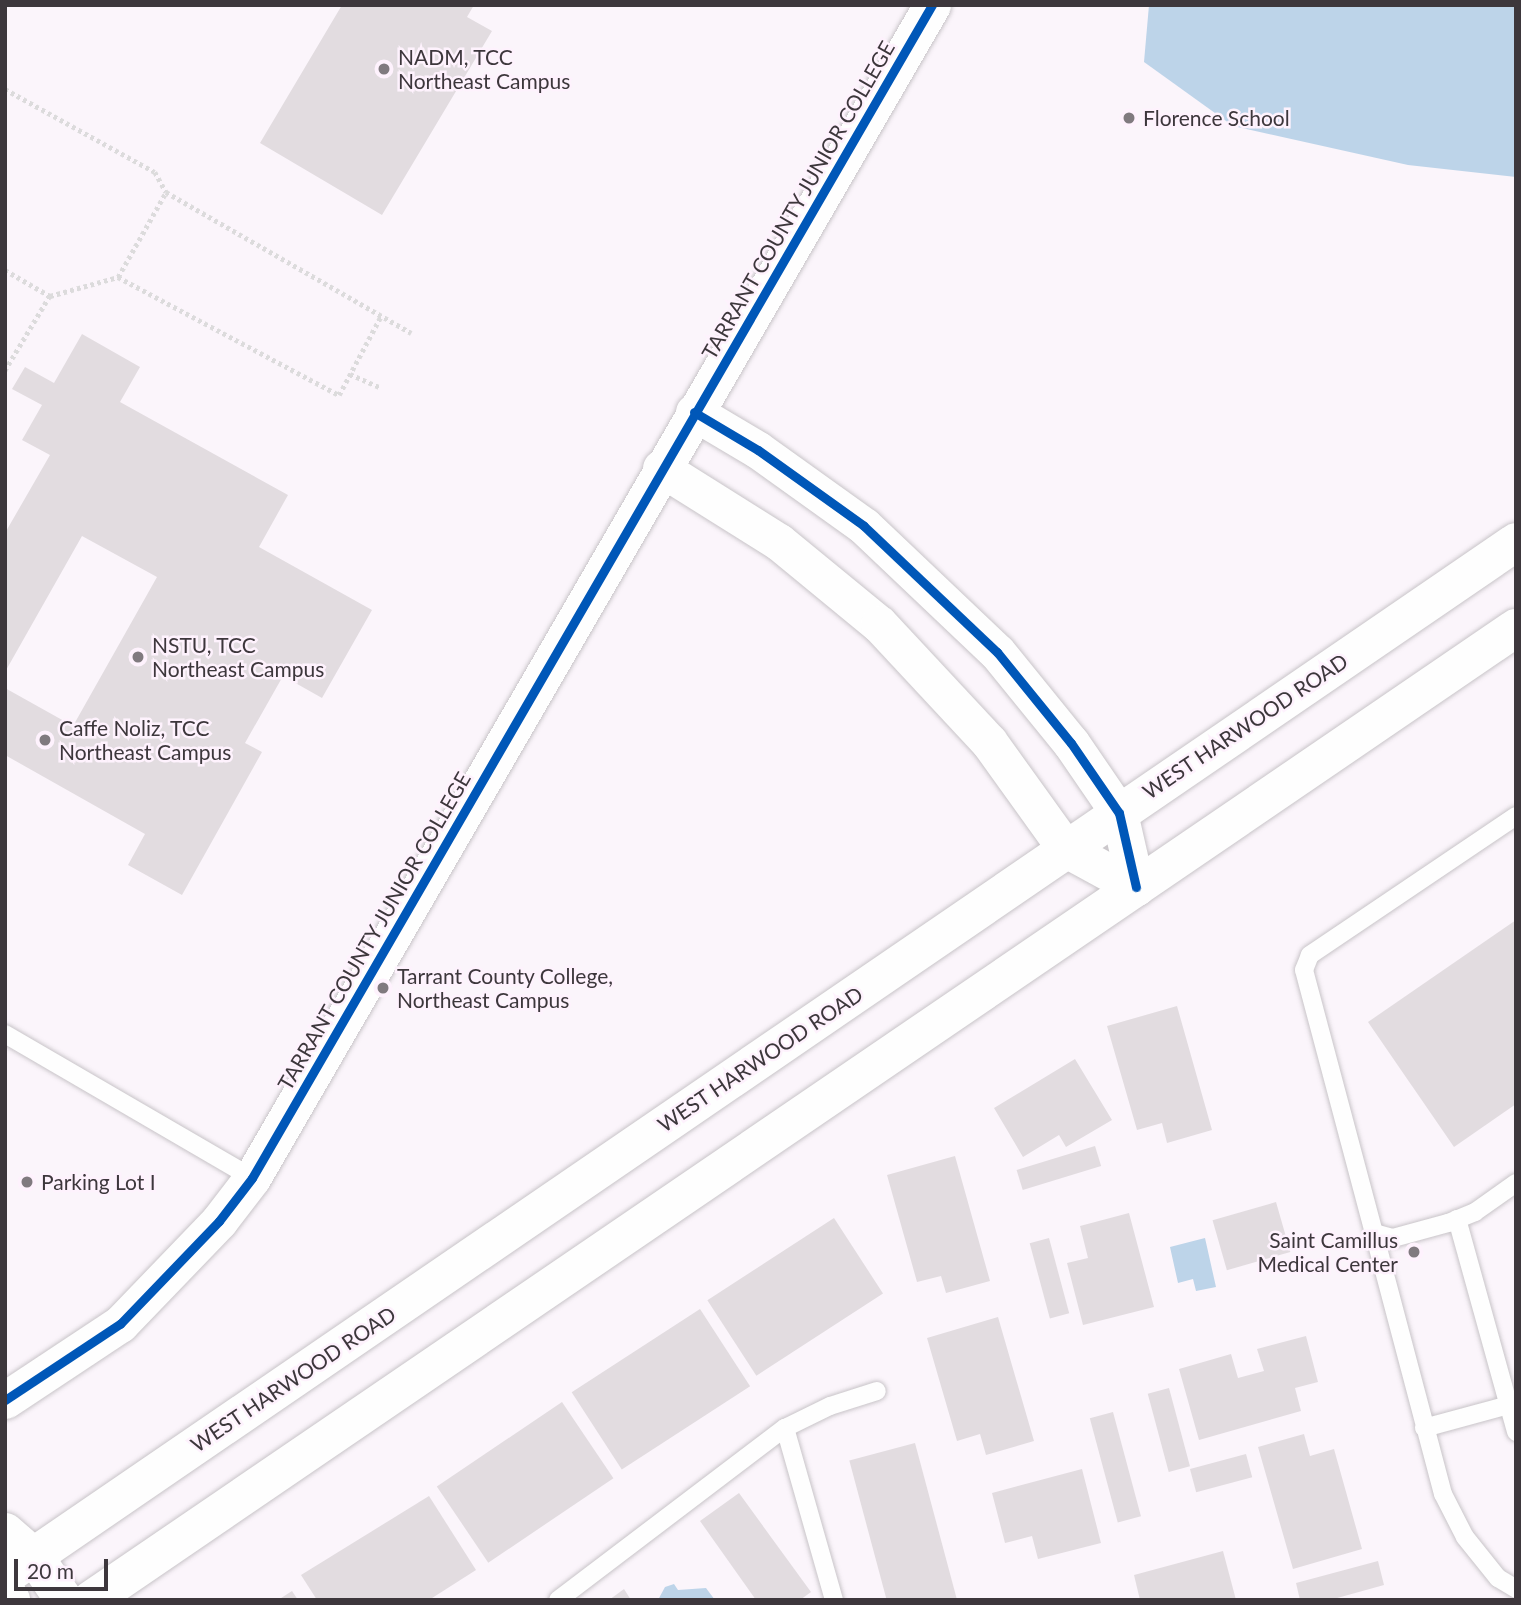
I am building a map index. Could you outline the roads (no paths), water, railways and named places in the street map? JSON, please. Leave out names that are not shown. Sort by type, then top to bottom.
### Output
[{"type":"main road","name":"WEST HARWOOD ROAD","points":[[20,1566],[1516,542]]},
{"type":"main road","points":[[92,1600],[1516,628]]},
{"type":"main road","points":[[20,1566],[64,1600]]},
{"type":"main road","points":[[5,1590],[12,1600]]},
{"type":"street","name":"TARRANT COUNTY JUNIOR COLLEGE","points":[[5,1400],[120,1324],[219,1221],[252,1178],[661,468],[932,5]]},
{"type":"street","points":[[694,412],[812,486],[914,568],[1035,696],[1119,813],[1136,887]]},
{"type":"street","points":[[661,468],[779,542],[879,624],[989,742],[1066,849],[1136,887]]},
{"type":"street","points":[[5,1531],[20,1566]]},
{"type":"lane","points":[[1516,816],[1310,955],[1304,970],[1443,1494],[1465,1537],[1498,1578],[1516,1589]]},
{"type":"lane","points":[[5,1034],[252,1178]]},
{"type":"lane","points":[[1374,1233],[1393,1238],[1457,1219],[1516,1183]]},
{"type":"lane","points":[[1457,1219],[1512,1404],[1516,1432]]},
{"type":"lane","points":[[558,1600],[785,1428],[830,1406],[877,1391]]},
{"type":"lane","points":[[1424,1428],[1512,1404]]},
{"type":"lane","points":[[785,1428],[834,1600]]},
{"type":"water","points":[[1149,5],[1516,5],[1516,177],[1408,165],[1233,126],[1144,62]]},
{"type":"water","points":[[1205,1238],[1216,1287],[1196,1291],[1193,1279],[1178,1283],[1170,1247]]},
{"type":"water","points":[[674,1584],[678,1590],[706,1588],[715,1600],[658,1600],[665,1587]]},
{"type":"place","name":"NADM, TCC Northeast Campus","points":[[384,69]]},
{"type":"place","name":"Florence School","points":[[1129,118]]},
{"type":"place","name":"NSTU, TCC Northeast Campus","points":[[138,657]]},
{"type":"place","name":"Caffe Noliz, TCC Northeast Campus","points":[[45,740]]},
{"type":"place","name":"Tarrant County College, Northeast Campus","points":[[383,988]]},
{"type":"place","name":"Parking Lot I","points":[[27,1182]]},
{"type":"place","name":"Saint Camillus Medical Center","points":[[1414,1252]]}]
